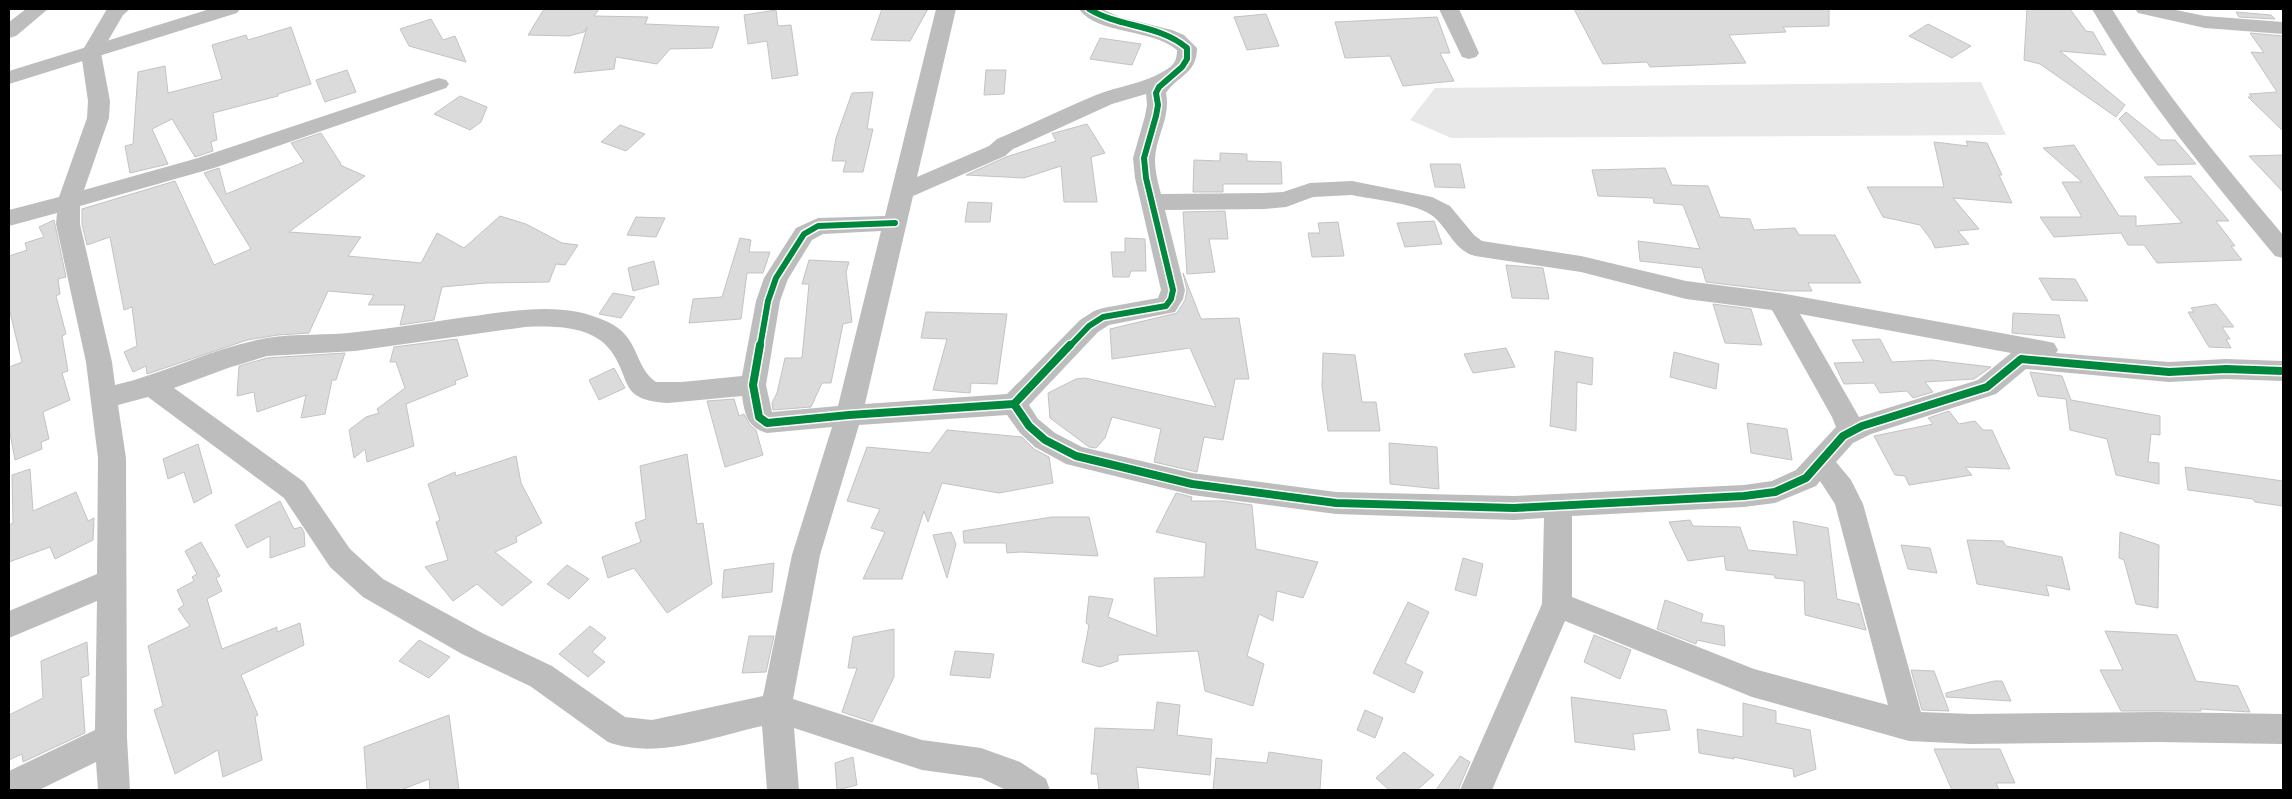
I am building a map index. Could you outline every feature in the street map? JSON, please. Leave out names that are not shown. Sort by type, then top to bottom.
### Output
[{"type":"street","points":[[9,32],[38,9]]},
{"type":"street","points":[[9,78],[230,9]]},
{"type":"street","points":[[783,790],[776,708],[806,555],[849,415],[946,9]]},
{"type":"street","points":[[895,223],[818,226],[804,234],[776,278],[768,301],[754,385],[759,417],[767,423],[849,415],[1014,404],[1089,326],[1103,317],[1166,306],[1171,299],[1173,290],[1152,202],[1144,158],[1156,116],[1158,105],[1156,93],[1159,86],[1182,67],[1187,58],[1187,48],[1178,38],[1166,33],[1119,24],[1100,17],[1089,9]]},
{"type":"street","points":[[1449,9],[1469,53]]},
{"type":"street","points":[[2102,9],[2128,51],[2199,149],[2283,250]]},
{"type":"street","points":[[2145,9],[2205,22],[2283,28]]},
{"type":"street","points":[[114,790],[111,738],[112,458],[99,362],[68,224],[68,202],[98,118],[99,101],[91,53],[116,10]]},
{"type":"street","points":[[902,192],[997,151],[1005,144],[1105,98],[1135,91],[1172,76]]},
{"type":"street","points":[[9,218],[206,163],[439,84]]},
{"type":"street","points":[[1152,202],[1265,201],[1286,199],[1310,190],[1352,188],[1424,202],[1442,211],[1466,241],[1475,248],[1581,264],[1686,290],[1780,302],[2169,372]]},
{"type":"street","points":[[1780,302],[1845,416],[1852,432]]},
{"type":"street","points":[[104,398],[152,386],[221,360],[267,347],[355,342],[525,318],[554,318],[591,325],[619,343],[641,386],[649,391],[664,393],[754,385]]},
{"type":"street","points":[[1014,404],[1029,426],[1045,440],[1076,456],[1192,484],[1336,503],[1514,508],[1744,496],[1776,492],[1806,478],[1843,436],[1862,426],[1987,387],[2021,359],[2169,372],[2226,369],[2283,371]]},
{"type":"street","points":[[152,386],[294,490],[340,558],[373,588],[473,644],[541,676],[619,731],[652,735],[776,708],[922,755],[980,763],[1008,773],[1034,790]]},
{"type":"street","points":[[1821,463],[1841,488],[1849,504],[1909,726]]},
{"type":"street","points":[[1476,790],[1557,604],[1558,506]]},
{"type":"street","points":[[9,625],[112,581]]},
{"type":"street","points":[[1557,604],[1752,683],[1909,726],[1971,729],[2157,727],[2283,729]]},
{"type":"street","points":[[9,788],[111,738]]},
{"type":"shaded area","points":[[1981,82],[2006,135],[1451,138],[1410,120],[1435,88]]},
{"type":"building","points":[[544,9],[599,9],[594,16],[648,17],[645,24],[719,27],[712,48],[670,49],[657,64],[616,57],[614,69],[574,73],[587,27],[584,32],[569,36],[528,35]]},
{"type":"building","points":[[882,9],[928,9],[910,41],[871,40]]},
{"type":"building","points":[[1574,9],[1829,9],[1829,26],[1783,27],[1786,32],[1729,35],[1746,63],[1650,67],[1647,62],[1603,64]]},
{"type":"building","points":[[2027,9],[2070,9],[2086,31],[2093,32],[2106,55],[2060,51],[2125,105],[2116,117],[2040,64],[2024,60]]},
{"type":"building","points":[[776,10],[778,26],[791,25],[798,75],[772,79],[767,41],[748,44],[744,15]]},
{"type":"building","points":[[2236,12],[2271,15],[2275,19],[2239,17]]},
{"type":"building","points":[[1266,14],[1279,46],[1247,50],[1234,17]]},
{"type":"building","points":[[1437,17],[1450,53],[1440,53],[1454,81],[1403,86],[1390,56],[1345,58],[1335,22]]},
{"type":"building","points":[[431,19],[443,40],[455,36],[466,62],[409,46],[400,29]]},
{"type":"building","points":[[1928,24],[1971,46],[1952,58],[1909,36]]},
{"type":"building","points":[[291,27],[311,84],[278,94],[278,96],[213,113],[217,140],[211,142],[213,151],[195,157],[172,119],[152,129],[168,164],[130,173],[125,146],[133,144],[138,72],[165,66],[168,93],[222,79],[212,45],[246,35],[248,40]]},
{"type":"building","points":[[2250,33],[2283,36],[2283,131],[2248,97],[2252,97],[2249,94],[2277,92],[2251,52],[2264,53]]},
{"type":"building","points":[[1100,38],[1141,44],[1132,65],[1090,59]]},
{"type":"building","points":[[347,70],[356,92],[325,102],[316,80]]},
{"type":"building","points":[[986,70],[1006,70],[1004,94],[984,95]]},
{"type":"building","points":[[873,92],[867,129],[873,129],[863,172],[843,172],[846,161],[832,161],[836,138],[852,93]]},
{"type":"building","points":[[460,96],[487,107],[481,122],[470,130],[434,114]]},
{"type":"building","points":[[2126,112],[2161,140],[2175,140],[2196,164],[2158,165],[2119,119]]},
{"type":"building","points":[[1087,124],[1105,153],[1091,157],[1097,202],[1064,202],[1061,166],[1024,178],[966,175],[1006,157],[1056,141],[1052,133]]},
{"type":"building","points":[[620,125],[645,134],[626,151],[601,142]]},
{"type":"building","points":[[321,133],[340,165],[365,176],[289,232],[361,237],[348,256],[421,263],[437,233],[464,248],[500,216],[526,224],[562,243],[578,245],[565,265],[556,264],[549,282],[486,283],[442,287],[434,320],[400,325],[405,305],[368,305],[374,295],[328,291],[309,333],[247,340],[147,374],[146,366],[133,372],[124,352],[137,346],[132,307],[124,310],[110,237],[87,245],[82,224],[82,209],[175,181],[214,265],[251,249],[204,173],[219,168],[226,194],[304,162],[291,143]]},
{"type":"building","points":[[1966,141],[1987,143],[2002,175],[1999,175],[2012,203],[1953,198],[1979,229],[1958,231],[1969,244],[1935,248],[1920,225],[1883,217],[1867,187],[1944,187],[1934,142],[1968,146]]},
{"type":"building","points":[[2074,145],[2119,216],[2136,216],[2136,226],[2182,223],[2144,177],[2191,176],[2229,221],[2216,221],[2235,246],[2231,246],[2242,260],[2157,263],[2144,245],[2128,245],[2121,233],[2054,237],[2040,217],[2082,217],[2062,182],[2082,182],[2043,148]]},
{"type":"building","points":[[1220,153],[1247,154],[1247,161],[1281,162],[1282,184],[1223,184],[1223,192],[1193,192],[1194,160],[1220,161]]},
{"type":"building","points":[[2283,155],[2283,192],[2249,156]]},
{"type":"building","points":[[1430,164],[1460,164],[1465,188],[1435,187]]},
{"type":"building","points":[[1665,168],[1672,185],[1708,186],[1720,217],[1750,219],[1754,230],[1795,228],[1799,235],[1835,235],[1861,283],[1808,283],[1812,291],[1781,291],[1706,282],[1702,268],[1640,261],[1638,241],[1700,249],[1683,205],[1654,203],[1653,198],[1598,196],[1592,170]]},
{"type":"building","points":[[968,202],[992,203],[990,222],[965,222]]},
{"type":"building","points":[[1225,211],[1228,239],[1209,239],[1215,272],[1187,274],[1183,212]]},
{"type":"building","points":[[636,217],[665,218],[656,237],[627,235]]},
{"type":"building","points":[[54,220],[66,277],[58,279],[60,294],[56,296],[66,334],[62,336],[68,371],[62,373],[70,400],[43,412],[49,439],[41,442],[42,449],[15,460],[9,428],[9,367],[22,362],[9,308],[9,256],[27,250],[25,243],[44,237],[39,227]]},
{"type":"building","points":[[1434,221],[1442,244],[1405,247],[1397,223]]},
{"type":"building","points":[[1338,222],[1344,256],[1312,257],[1308,233],[1320,233],[1318,223]]},
{"type":"building","points":[[740,238],[751,240],[749,252],[770,252],[763,273],[747,273],[741,319],[689,323],[693,299],[722,297]]},
{"type":"building","points":[[1125,238],[1145,239],[1146,271],[1131,271],[1129,277],[1113,277],[1111,252],[1125,252]]},
{"type":"building","points":[[809,260],[849,262],[846,272],[852,322],[843,324],[831,383],[822,383],[811,407],[773,410],[772,403],[777,393],[785,358],[802,358],[809,284],[802,284]]},
{"type":"building","points":[[654,261],[659,284],[633,291],[628,268]]},
{"type":"building","points":[[1506,265],[1543,268],[1549,299],[1512,298]]},
{"type":"building","points":[[1183,273],[1201,319],[1239,318],[1249,379],[1235,379],[1223,440],[1204,437],[1197,472],[1154,462],[1161,429],[1112,417],[1105,438],[1096,448],[1089,447],[1050,418],[1048,393],[1076,379],[1085,378],[1216,407],[1190,348],[1112,359],[1110,329],[1177,313],[1185,300],[1187,290]]},
{"type":"building","points":[[2039,278],[2075,279],[2088,301],[2052,300]]},
{"type":"building","points":[[613,293],[635,297],[621,318],[599,314]]},
{"type":"building","points":[[1713,304],[1751,309],[1762,345],[1725,343]]},
{"type":"building","points":[[2216,304],[2234,327],[2222,327],[2230,339],[2226,339],[2231,348],[2209,347],[2188,312],[2194,312],[2191,308]]},
{"type":"building","points":[[926,312],[1007,314],[997,384],[971,383],[970,393],[933,390],[947,339],[921,338]]},
{"type":"building","points":[[2013,313],[2059,315],[2065,338],[2012,333]]},
{"type":"building","points":[[457,339],[468,376],[455,381],[456,384],[406,404],[414,446],[367,462],[365,449],[354,458],[349,430],[366,417],[379,413],[377,409],[405,388],[396,362],[390,362],[394,347]]},
{"type":"building","points":[[1880,339],[1892,362],[1932,360],[1991,367],[1974,379],[1925,382],[1933,392],[1913,398],[1907,391],[1880,393],[1874,383],[1844,384],[1834,363],[1864,362],[1852,340]]},
{"type":"building","points":[[1506,348],[1515,367],[1473,373],[1464,354]]},
{"type":"building","points":[[1555,351],[1593,358],[1592,385],[1577,382],[1576,431],[1550,426]]},
{"type":"building","points":[[1674,352],[1719,364],[1716,389],[1670,377]]},
{"type":"building","points":[[345,353],[336,380],[332,380],[325,414],[301,418],[306,395],[257,412],[254,392],[237,396],[239,366],[267,358]]},
{"type":"building","points":[[1323,353],[1355,355],[1362,402],[1376,402],[1380,431],[1328,431],[1322,386]]},
{"type":"building","points":[[614,368],[625,388],[599,400],[589,380]]},
{"type":"building","points":[[2030,372],[2062,376],[2071,400],[2160,416],[2160,435],[2151,434],[2148,462],[2159,463],[2159,484],[2116,475],[2107,439],[2070,430],[2066,399],[2038,396]]},
{"type":"building","points":[[734,399],[739,416],[744,414],[750,425],[756,430],[763,455],[725,467],[707,401]]},
{"type":"building","points":[[1949,411],[1959,424],[1975,421],[1983,430],[1992,430],[2010,469],[1965,467],[1972,475],[1909,485],[1905,476],[1895,475],[1874,436],[1933,424],[1928,418]]},
{"type":"building","points":[[1747,423],[1787,429],[1792,460],[1751,453]]},
{"type":"building","points":[[947,430],[1022,437],[1034,449],[1049,457],[1053,483],[999,493],[942,483],[928,522],[924,511],[902,579],[863,579],[885,532],[871,528],[880,509],[847,501],[867,447],[930,453]]},
{"type":"building","points":[[1389,443],[1437,447],[1439,489],[1390,484]]},
{"type":"building","points":[[198,444],[212,493],[194,503],[184,472],[168,479],[163,459]]},
{"type":"building","points":[[687,454],[697,524],[703,523],[712,584],[667,613],[634,568],[608,578],[602,557],[641,542],[635,523],[646,519],[640,466]]},
{"type":"building","points":[[516,456],[521,483],[542,523],[516,537],[517,542],[495,552],[532,582],[502,606],[477,584],[453,601],[425,567],[448,560],[436,522],[440,520],[428,484],[455,472],[456,476]]},
{"type":"building","points":[[2185,467],[2283,481],[2283,506],[2255,502],[2253,499],[2188,490]]},
{"type":"building","points":[[30,469],[33,511],[76,492],[88,521],[94,518],[93,540],[55,559],[50,547],[9,562],[9,525],[13,523],[12,475]]},
{"type":"building","points":[[1176,493],[1192,497],[1191,501],[1224,501],[1252,505],[1256,549],[1318,562],[1303,598],[1277,591],[1273,621],[1259,614],[1247,656],[1264,664],[1253,706],[1205,691],[1198,651],[1118,655],[1118,661],[1100,667],[1082,662],[1089,625],[1086,623],[1089,596],[1113,599],[1108,617],[1157,636],[1154,578],[1204,577],[1206,543],[1156,532]]},
{"type":"building","points":[[280,501],[294,529],[301,527],[304,532],[305,546],[270,558],[270,536],[247,548],[235,525]]},
{"type":"building","points":[[1052,517],[1089,517],[1098,556],[1007,553],[1006,543],[964,543],[963,531]]},
{"type":"building","points":[[1690,520],[1693,526],[1740,527],[1748,550],[1797,555],[1793,521],[1828,528],[1837,599],[1859,604],[1866,630],[1805,615],[1804,581],[1775,578],[1774,575],[1726,570],[1724,556],[1688,561],[1669,522]]},
{"type":"building","points":[[951,532],[956,544],[947,578],[933,535]]},
{"type":"building","points":[[2120,532],[2159,545],[2158,608],[2136,604],[2124,560],[2119,558]]},
{"type":"building","points":[[1967,540],[2003,541],[2006,546],[2062,557],[2070,590],[2046,585],[2049,596],[1977,584]]},
{"type":"building","points":[[201,542],[220,576],[216,578],[222,591],[207,599],[222,649],[277,627],[277,632],[300,623],[304,645],[241,675],[258,715],[255,717],[262,760],[223,777],[218,750],[175,774],[154,710],[163,706],[148,646],[190,626],[178,609],[184,605],[177,590],[194,581],[192,577],[197,574],[185,551]]},
{"type":"building","points":[[1901,545],[1930,548],[1937,573],[1908,569]]},
{"type":"building","points":[[1463,558],[1483,564],[1476,596],[1455,590]]},
{"type":"building","points":[[774,563],[772,592],[722,598],[724,570]]},
{"type":"building","points":[[567,565],[589,579],[569,599],[547,584]]},
{"type":"building","points":[[1665,600],[1703,614],[1701,622],[1724,626],[1725,646],[1697,640],[1696,644],[1657,629]]},
{"type":"building","points":[[1408,602],[1429,612],[1405,663],[1423,672],[1414,693],[1373,673]]},
{"type":"building","points":[[590,626],[606,638],[592,652],[605,662],[588,677],[559,654]]},
{"type":"building","points":[[894,629],[894,677],[872,722],[842,712],[857,668],[848,668],[853,637]]},
{"type":"building","points":[[2105,631],[2177,635],[2196,681],[2238,686],[2250,712],[2200,709],[2201,711],[2121,711],[2100,670],[2123,670]]},
{"type":"building","points":[[1594,635],[1631,650],[1620,679],[1584,662]]},
{"type":"building","points":[[749,636],[774,636],[766,672],[742,673]]},
{"type":"building","points":[[419,640],[450,657],[429,678],[399,661]]},
{"type":"building","points":[[87,642],[89,675],[81,678],[85,733],[23,762],[22,754],[9,760],[9,715],[43,698],[41,661]]},
{"type":"building","points":[[955,651],[994,654],[990,678],[950,675]]},
{"type":"building","points":[[1911,670],[1934,671],[1949,711],[1922,710]]},
{"type":"building","points":[[1994,681],[2002,681],[2011,701],[1946,697],[1946,693]]},
{"type":"building","points":[[1571,697],[1666,710],[1670,730],[1633,734],[1635,750],[1575,742]]},
{"type":"building","points":[[1157,702],[1180,705],[1177,735],[1212,739],[1210,775],[1136,767],[1139,790],[1099,790],[1097,774],[1091,774],[1095,728],[1154,730]]},
{"type":"building","points":[[1743,703],[1776,711],[1776,723],[1810,730],[1816,769],[1794,777],[1793,769],[1733,757],[1734,759],[1699,753],[1697,729],[1743,737]]},
{"type":"building","points":[[1365,710],[1383,718],[1375,738],[1357,730]]},
{"type":"building","points":[[449,715],[459,790],[430,790],[429,779],[401,790],[367,790],[364,747]]},
{"type":"building","points":[[1934,749],[2000,749],[2015,783],[1996,783],[1999,790],[1952,790]]},
{"type":"building","points":[[1269,752],[1322,760],[1320,790],[1213,790],[1216,758],[1267,763]]},
{"type":"building","points":[[1404,752],[1434,775],[1417,790],[1389,790],[1376,778]]},
{"type":"building","points":[[1460,756],[1470,762],[1458,790],[1436,790]]},
{"type":"building","points":[[853,757],[857,785],[837,790],[835,763]]},
{"type":"cycle path","points":[[895,223],[818,226],[804,234],[776,278],[768,301],[753,385],[759,417],[767,423],[849,415],[1014,404],[1089,326],[1103,317],[1166,306],[1171,299],[1173,290],[1146,178],[1144,158],[1156,116],[1158,105],[1156,93],[1159,87],[1182,67],[1187,59],[1187,48],[1165,34],[1113,21],[1089,9]]},
{"type":"cycle path","points":[[1014,404],[1029,426],[1045,440],[1076,456],[1192,484],[1336,503],[1514,508],[1744,496],[1775,492],[1806,478],[1843,436],[1862,426],[1987,387],[2021,359],[2169,372],[2226,369],[2283,371]]}]
